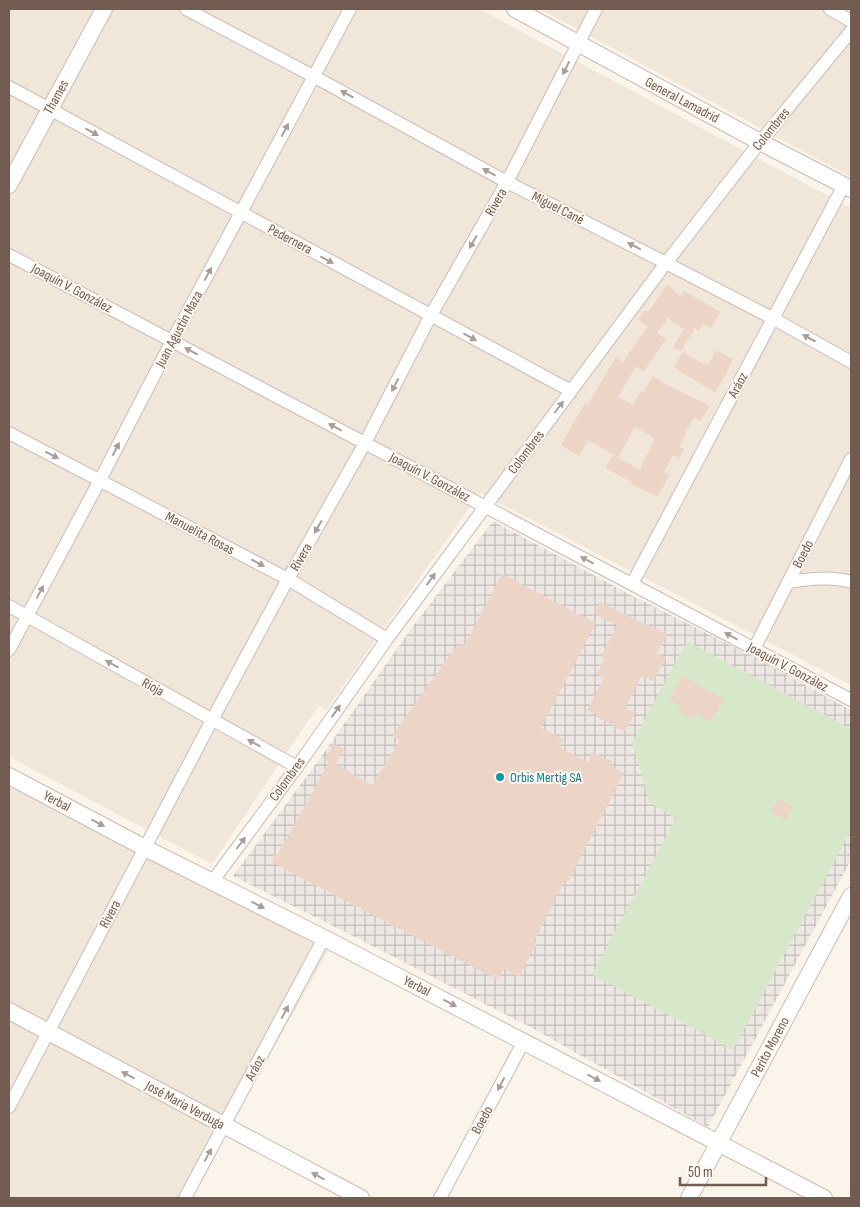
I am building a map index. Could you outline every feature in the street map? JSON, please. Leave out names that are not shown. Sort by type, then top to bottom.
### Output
[{"type":"street","name":"Thames","points":[[9,185],[104,9]]},
{"type":"street","name":"Miguel Cané","points":[[186,9],[507,182],[666,262],[851,362]]},
{"type":"street","name":"Juan Agustín Maza","points":[[9,650],[350,9]]},
{"type":"street","name":"General Lamadrid","points":[[514,9],[760,142],[848,187]]},
{"type":"street","name":"Rivera","points":[[9,1107],[212,720],[288,579],[365,443],[431,315],[507,182],[596,9]]},
{"type":"street","points":[[830,9],[851,21]]},
{"type":"street","name":"Colombres","points":[[212,882],[297,767],[387,639],[666,262],[760,142],[851,31]]},
{"type":"street","name":"Pedernera","points":[[9,87],[571,391]]},
{"type":"street","name":"Aráoz","points":[[632,584],[774,319],[848,187]]},
{"type":"street","name":"Joaquín V. González","points":[[9,255],[851,700]]},
{"type":"street","name":"Manuelita Rosas","points":[[9,433],[288,579],[387,639]]},
{"type":"street","name":"Boedo","points":[[754,649],[851,459]]},
{"type":"street","points":[[788,582],[813,578],[851,582]]},
{"type":"street","name":"Rioja","points":[[9,606],[297,767]]},
{"type":"street","name":"Yerbal","points":[[9,776],[824,1198]]},
{"type":"street","name":"Perito Moreno","points":[[689,1198],[851,896]]},
{"type":"street","name":"Aráoz","points":[[185,1198],[324,938]]},
{"type":"street","name":"José Maria Verduga","points":[[9,1011],[362,1198]]},
{"type":"street","name":"Boedo","points":[[440,1198],[524,1041]]},
{"type":"shaded area","points":[[9,9],[479,9],[851,208],[851,685],[480,493],[326,710],[319,705],[212,864],[9,757]]},
{"type":"shaded area","points":[[540,9],[851,9],[851,177]]},
{"type":"shaded area","points":[[493,521],[851,710],[851,860],[708,1127],[532,1028],[233,876],[318,761],[408,633]]},
{"type":"shaded area","points":[[9,781],[330,947],[191,1198],[9,1198]]},
{"type":"green space","points":[[687,641],[851,729],[851,830],[733,1050],[592,974],[676,818],[650,803],[632,743]]},
{"type":"building","points":[[668,284],[680,297],[684,291],[720,312],[711,328],[703,324],[699,331],[695,328],[681,351],[673,347],[684,329],[668,318],[657,333],[666,339],[644,371],[636,366],[618,397],[633,405],[641,391],[644,392],[653,376],[661,382],[710,406],[700,421],[694,417],[679,447],[684,449],[680,458],[673,455],[664,472],[669,475],[658,497],[631,484],[632,482],[605,468],[613,455],[640,469],[655,438],[635,427],[618,457],[588,440],[579,456],[561,445],[585,403],[588,404],[616,357],[623,362],[648,326],[638,320],[645,310],[648,312]]},
{"type":"building","points":[[716,350],[733,359],[715,393],[674,367],[683,352],[708,365]]},
{"type":"building","name":"Orbis Mertig SA","points":[[502,574],[596,623],[541,728],[563,739],[559,747],[588,762],[593,752],[613,762],[610,766],[624,773],[568,882],[565,881],[534,941],[537,943],[519,977],[504,969],[498,980],[271,862],[276,853],[278,854],[329,762],[325,759],[334,744],[344,749],[336,764],[372,785],[400,740],[392,736],[454,649],[465,644]]},
{"type":"building","points":[[600,602],[667,634],[657,653],[666,657],[653,681],[642,675],[625,708],[635,713],[625,732],[587,710],[604,678],[597,674],[605,658],[601,657],[617,625],[594,614]]},
{"type":"building","points":[[682,676],[724,699],[711,722],[696,713],[692,720],[678,712],[681,706],[669,700]]},
{"type":"building","points":[[779,799],[793,807],[786,820],[771,812]]},
{"type":"place","name":"Orbis Mertig SA","points":[[500,777]]}]
